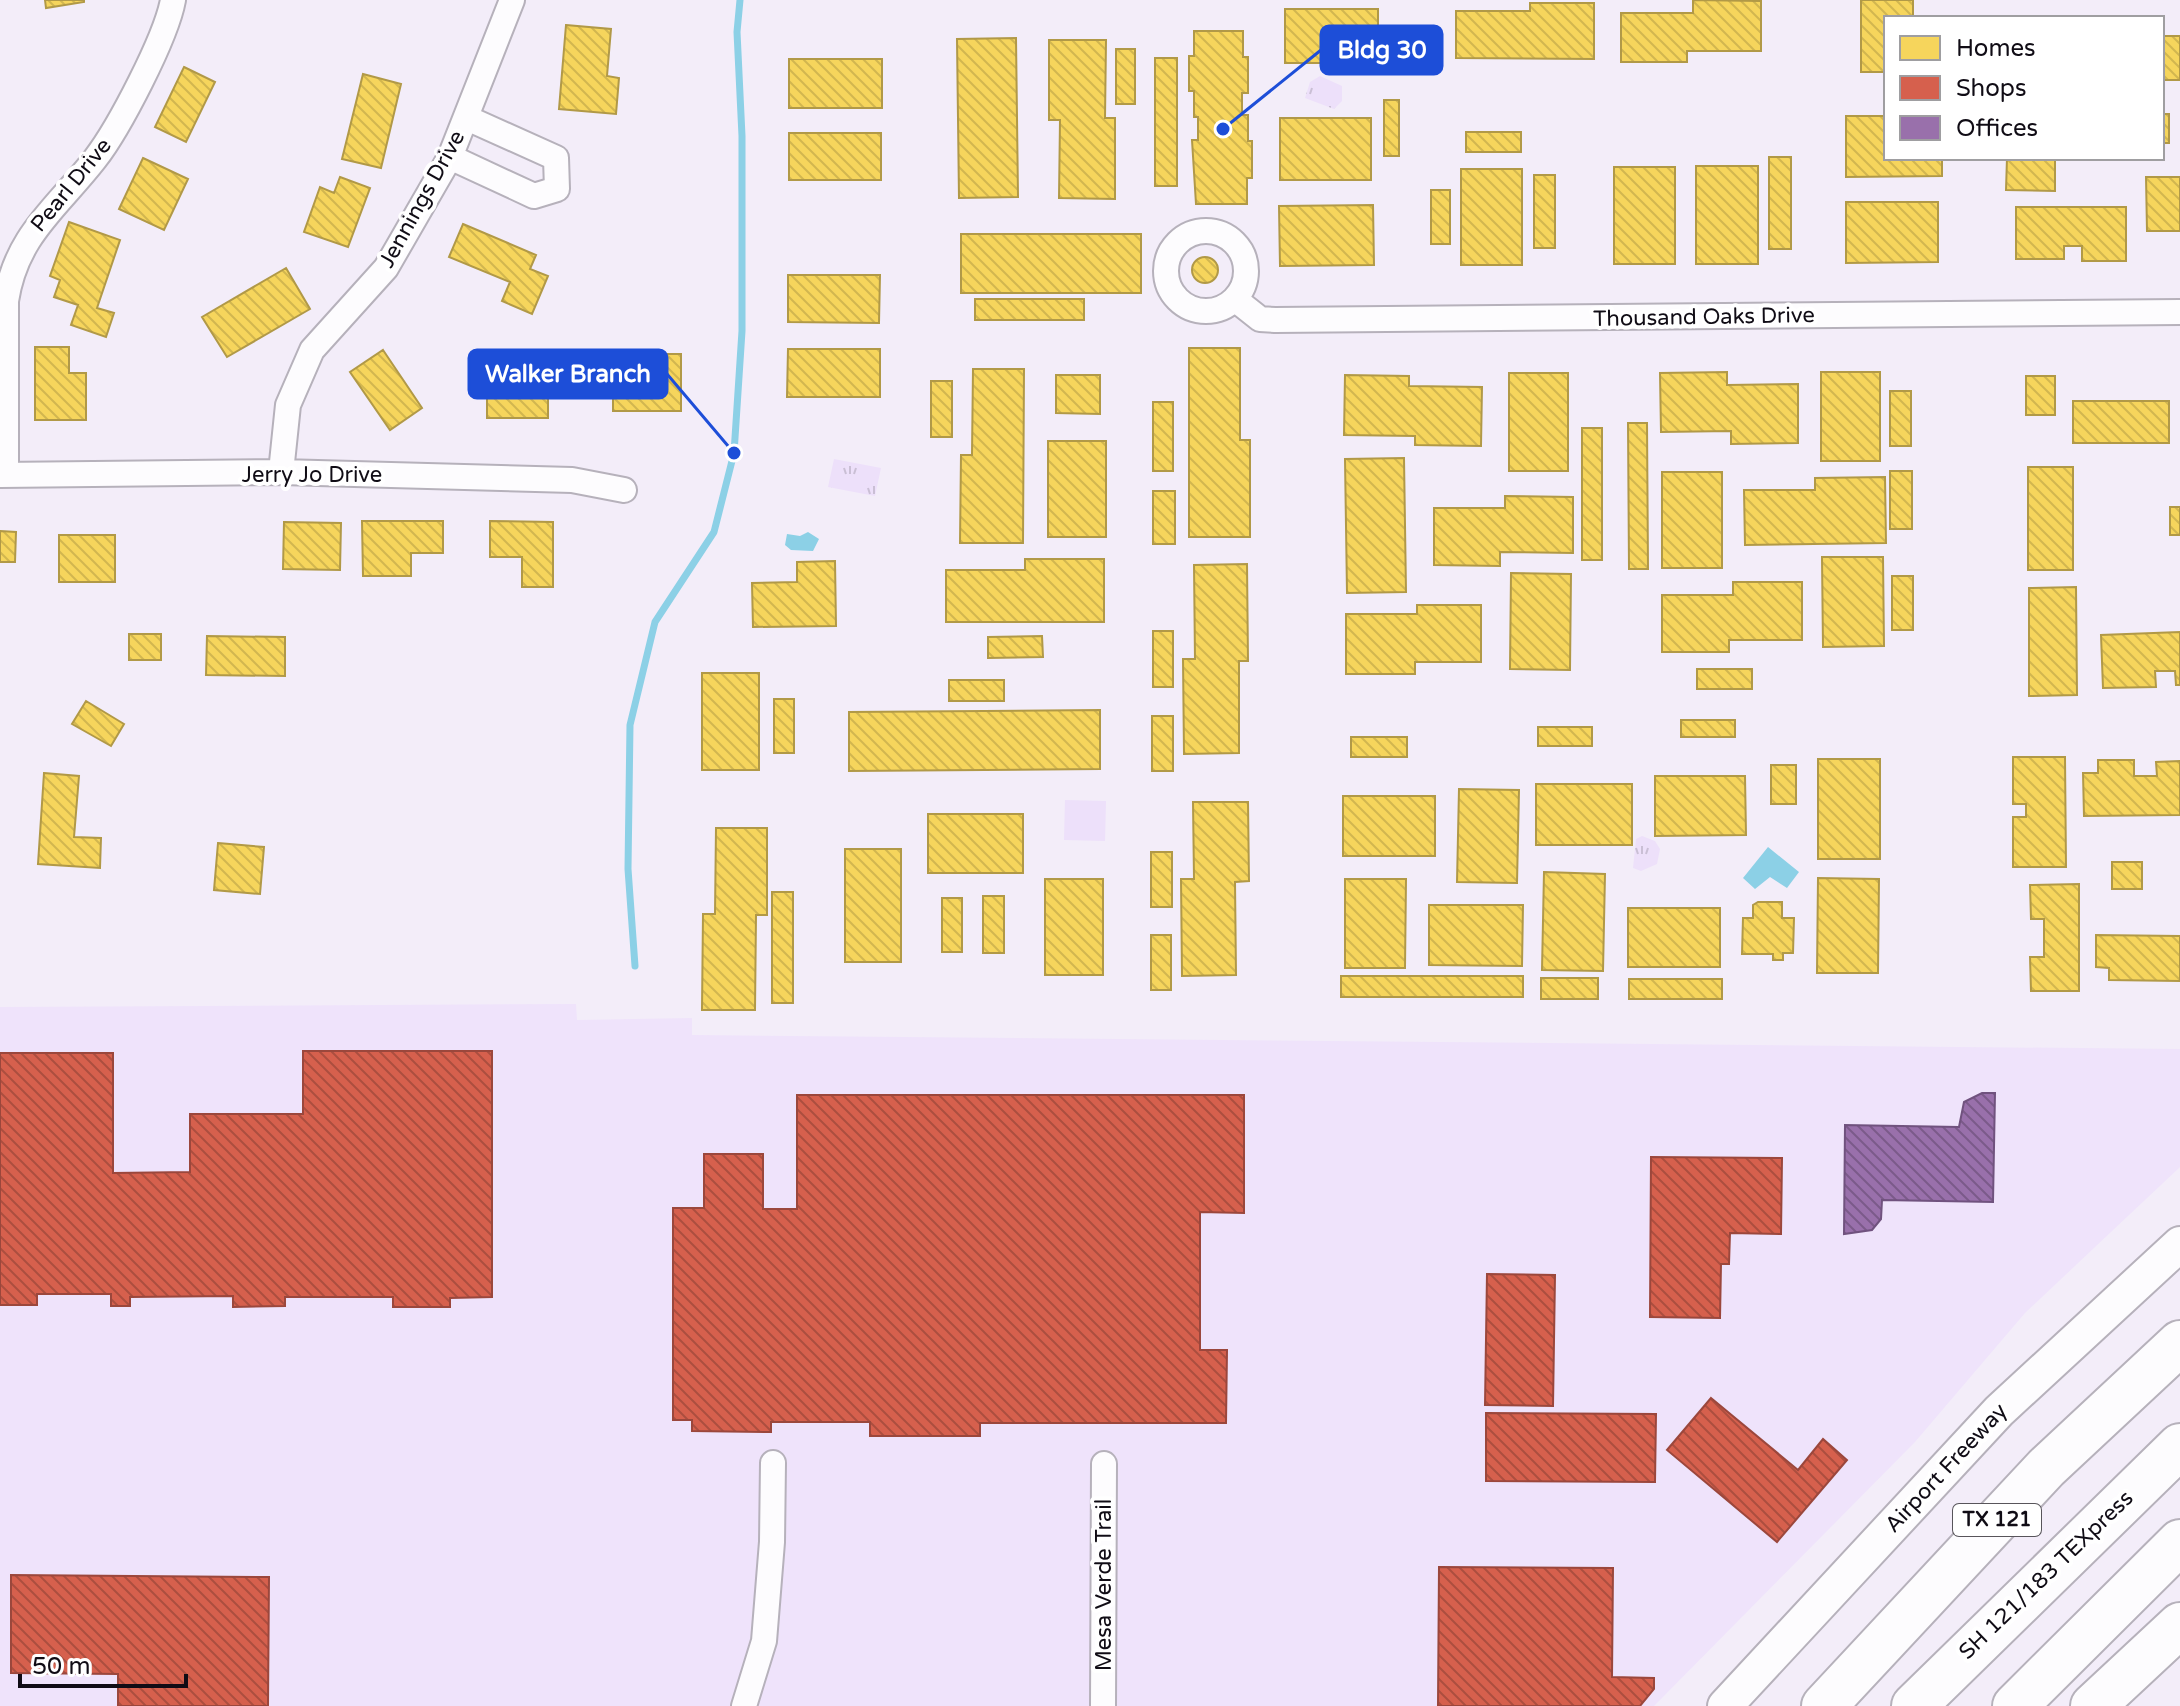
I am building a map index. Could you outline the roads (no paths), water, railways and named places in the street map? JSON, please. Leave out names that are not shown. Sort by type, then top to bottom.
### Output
[{"type":"highway","name":"TX 121","points":[[1824,1706],[2046,1468],[2180,1343]]},
{"type":"highway","name":"SH 121/183 TEXpress","points":[[1914,1706],[2180,1446]]},
{"type":"highway","points":[[2015,1706],[2180,1542]]},
{"type":"highway","points":[[2093,1706],[2180,1625]]},
{"type":"highway","points":[[2134,1706],[2180,1667]]},
{"type":"main road","name":"Airport Freeway","points":[[1725,1706],[1999,1411],[2180,1244]]},
{"type":"street","name":"Pearl Drive","points":[[3,475],[6,301],[10,275],[19,251],[34,229],[118,126],[173,0]]},
{"type":"street","name":"Jennings Drive","points":[[281,472],[288,405],[312,350],[386,268],[450,157],[512,0]]},
{"type":"street","points":[[450,157],[534,196],[557,189],[556,158],[467,118]]},
{"type":"street","name":"Thousand Oaks Drive","points":[[1236,300],[1260,319],[1275,320],[2180,312]]},
{"type":"street","name":"Jerry Jo Drive","points":[[3,475],[281,472],[572,480],[624,490]]},
{"type":"street","points":[[744,1706],[764,1641],[772,1542],[773,1463]]},
{"type":"street","name":"Mesa Verde Trail","points":[[1103,1706],[1104,1464]]},
{"type":"water","points":[[808,532],[819,539],[813,551],[791,550],[785,545],[787,534],[800,536]]},
{"type":"water","points":[[1768,847],[1799,872],[1787,888],[1770,877],[1755,889],[1743,878]]},
{"type":"waterway","points":[[635,966],[628,869],[630,725],[655,622],[714,532],[734,453],[742,331],[742,136],[737,32],[740,0]]},
{"type":"place","name":"Bldg 30","points":[[1223,129]]},
{"type":"place","name":"Walker Branch","points":[[734,453]]}]
